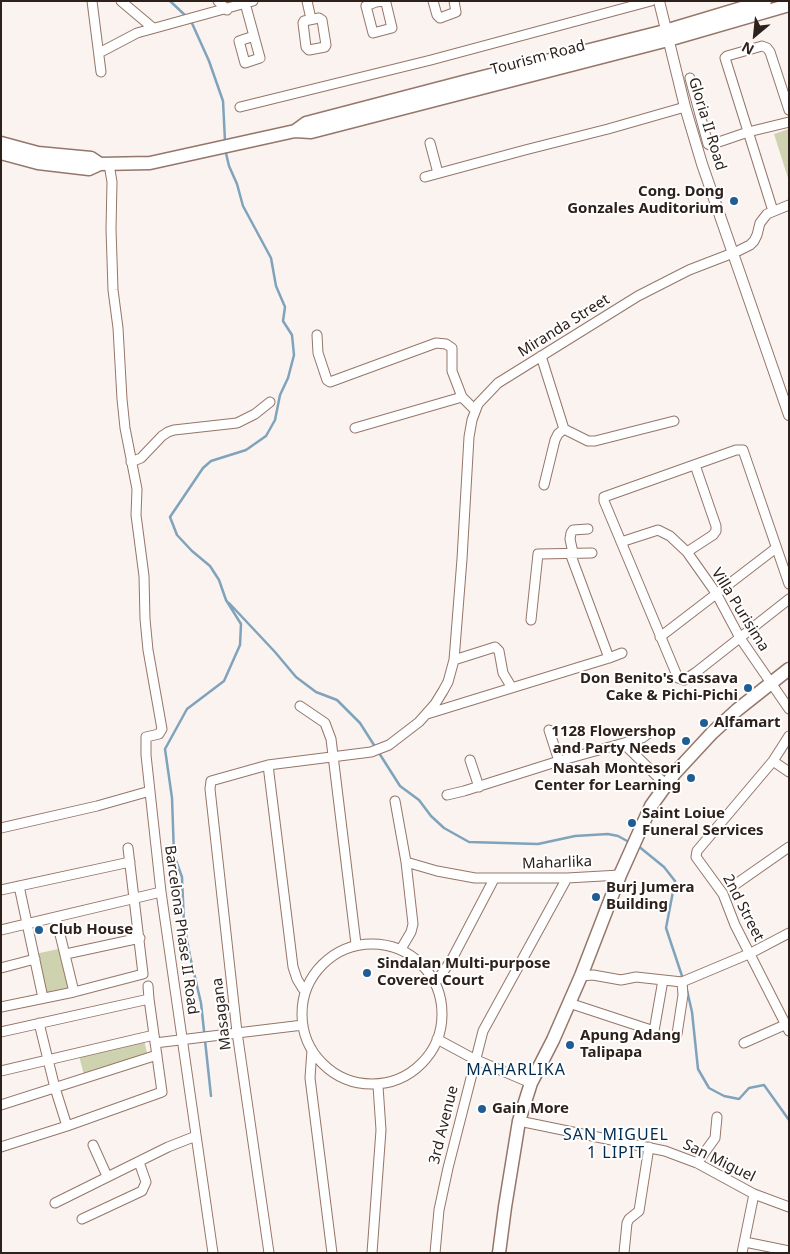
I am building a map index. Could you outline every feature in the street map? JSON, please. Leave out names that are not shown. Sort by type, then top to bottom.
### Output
[{"type":"main road","name":"Tourism Road","points":[[667,36],[765,1]]},
{"type":"main road","name":"Tourism Road","points":[[1,153],[38,163],[89,169],[105,164],[150,163],[295,131],[306,123],[384,102],[667,36],[789,5]]},
{"type":"main road","name":"Tourism Road","points":[[1,143],[38,153],[91,158],[105,164]]},
{"type":"main road","points":[[500,1253],[505,1207],[519,1121],[531,1083],[581,976],[629,853],[651,806],[666,785],[712,733],[789,668]]},
{"type":"street","points":[[92,1],[101,72]]},
{"type":"street","points":[[121,1],[153,28]]},
{"type":"street","points":[[218,1],[227,10]]},
{"type":"street","points":[[307,1],[310,20]]},
{"type":"street","points":[[433,1],[438,17],[453,13],[456,9],[454,1]]},
{"type":"street","points":[[240,107],[431,60],[651,1]]},
{"type":"street","name":"Gloria II Road","points":[[659,1],[685,107],[736,252],[789,415]]},
{"type":"street","points":[[99,53],[122,40],[153,28],[227,10],[249,2],[254,36],[260,58],[244,62],[239,41],[254,36]]},
{"type":"street","points":[[789,110],[767,48],[762,46],[727,56],[724,60],[773,211],[789,206]]},
{"type":"street","points":[[690,78],[706,141],[710,145],[748,132],[789,122]]},
{"type":"street","points":[[425,177],[685,107]]},
{"type":"street","points":[[430,143],[438,174]]},
{"type":"street","points":[[105,164],[112,182],[113,290],[118,328],[123,408],[131,462],[141,458],[168,432],[237,423],[255,414],[270,402]]},
{"type":"street","name":"Miranda Street","points":[[427,714],[448,682],[454,660],[469,437],[475,410],[483,397],[498,383],[662,283],[689,270],[750,246],[757,236],[763,218],[773,211]]},
{"type":"street","points":[[317,335],[318,353],[327,380],[330,382],[436,343],[446,344],[452,348],[452,371],[462,398],[475,410]]},
{"type":"street","points":[[541,356],[564,429],[588,441],[596,441],[674,421]]},
{"type":"street","points":[[355,428],[462,398]]},
{"type":"street","points":[[544,485],[555,440],[564,429]]},
{"type":"street","points":[[789,584],[743,450],[736,450],[604,497],[672,669],[681,680],[695,673],[789,599]]},
{"type":"street","name":"Barcelona Phase II Road","points":[[131,462],[137,489],[136,515],[144,576],[148,650],[162,730],[159,734],[146,738],[153,824],[213,1253]]},
{"type":"street","points":[[687,552],[716,531],[695,464]]},
{"type":"street","points":[[588,529],[574,530],[571,533],[572,553],[609,658]]},
{"type":"street","name":"Villa Purisima","points":[[621,542],[658,530],[670,536],[687,552],[716,593],[740,638],[770,683]]},
{"type":"street","points":[[660,637],[776,548]]},
{"type":"street","points":[[531,620],[538,554],[592,553]]},
{"type":"street","points":[[454,660],[495,647],[499,651],[503,673],[512,688]]},
{"type":"street","points":[[303,990],[293,967],[268,765],[372,752],[398,739],[427,714],[609,658],[622,652]]},
{"type":"street","points":[[770,683],[789,709]]},
{"type":"street","points":[[300,706],[325,723],[331,739],[356,944]]},
{"type":"street","points":[[549,730],[559,761]]},
{"type":"street","points":[[447,795],[479,787],[559,761],[624,744],[642,738],[649,733]]},
{"type":"street","name":"2nd Street","points":[[788,1026],[736,925],[723,894],[696,857],[697,851],[773,761],[789,736]]},
{"type":"street","points":[[624,744],[666,785]]},
{"type":"street","points":[[470,760],[479,787]]},
{"type":"street","points":[[773,761],[789,772]]},
{"type":"street","name":"Masagana","points":[[268,765],[211,781],[210,789],[237,1032],[269,1253]]},
{"type":"street","points":[[1,828],[97,806],[150,791]]},
{"type":"street","points":[[395,800],[406,862],[413,924],[411,932],[401,949]]},
{"type":"street","points":[[736,884],[789,847]]},
{"type":"street","points":[[1,1007],[74,992],[143,974],[128,848]]},
{"type":"street","points":[[1,890],[130,862]]},
{"type":"street","name":"Maharlika","points":[[406,862],[460,875],[494,879],[620,875]]},
{"type":"street","name":"3rd Avenue","points":[[435,1253],[440,1210],[448,1168],[474,1059],[483,1031],[568,878]]},
{"type":"street","points":[[436,982],[452,959],[494,879]]},
{"type":"street","points":[[19,886],[43,998]]},
{"type":"street","points":[[1,930],[161,892]]},
{"type":"street","points":[[56,918],[74,992]]},
{"type":"street","points":[[581,976],[593,975],[621,980],[636,977],[683,981],[751,953],[789,933]]},
{"type":"street","points":[[66,954],[140,938]]},
{"type":"street","points":[[356,944],[385,945],[401,949],[432,974],[436,982],[441,1005],[442,1024],[429,1055],[417,1068],[400,1080],[378,1086],[362,1085],[327,1068],[319,1061],[312,1050],[303,1025],[301,1002],[303,990],[314,973],[334,956],[356,944]]},
{"type":"street","points":[[1,968],[35,959]]},
{"type":"street","points":[[569,1003],[654,1031],[663,980]]},
{"type":"street","points":[[677,1034],[683,995],[683,981]]},
{"type":"street","points":[[1,1147],[161,1093],[148,986]]},
{"type":"street","points":[[1,1032],[149,999]]},
{"type":"street","points":[[39,1023],[54,1088],[67,1126]]},
{"type":"street","points":[[1,1072],[155,1039],[182,1040],[303,1025]]},
{"type":"street","points":[[744,1043],[788,1026]]},
{"type":"street","points":[[437,1039],[474,1059],[531,1083]]},
{"type":"street","points":[[312,1050],[310,1078],[332,1253]]},
{"type":"street","points":[[1,1106],[157,1055]]},
{"type":"street","points":[[372,1253],[381,1130],[378,1086]]},
{"type":"street","points":[[697,1163],[715,1138],[717,1116]]},
{"type":"street","name":"San Miguel","points":[[519,1121],[665,1151],[697,1163],[754,1194],[789,1207]]},
{"type":"street","points":[[55,1203],[168,1147],[196,1136]]},
{"type":"street","points":[[93,1145],[107,1176]]},
{"type":"street","points":[[624,1253],[627,1223],[629,1219],[640,1211],[649,1147]]},
{"type":"street","points":[[82,1218],[142,1191],[146,1182],[139,1162]]},
{"type":"street","points":[[742,1253],[754,1194]]},
{"type":"street","points":[[745,1242],[789,1251]]},
{"type":"green space","points":[[789,129],[789,178],[788,178],[774,134]]},
{"type":"green space","points":[[63,948],[72,991],[44,997],[35,954]]},
{"type":"green space","points":[[144,1040],[148,1057],[84,1075],[79,1056]]},
{"type":"waterway","points":[[170,1],[187,17]]},
{"type":"waterway","points":[[191,21],[209,61],[223,101],[225,141]]},
{"type":"waterway","points":[[211,1096],[201,1003],[184,924],[182,877],[174,855],[172,798],[165,749],[187,709],[224,681],[240,645],[241,624],[226,600],[219,580],[210,566],[177,535],[170,517],[203,468],[211,461],[246,450],[266,436],[275,420],[280,395],[288,378],[294,355],[292,335],[283,321],[285,307],[276,286],[271,258],[243,206],[225,149]]},
{"type":"waterway","points":[[229,603],[296,677],[316,692],[337,700],[360,723],[400,786],[419,800],[431,816],[444,828],[469,842],[538,844],[575,836],[608,834],[618,836],[629,842]]},
{"type":"waterway","points":[[637,845],[664,867],[675,881],[666,928],[683,979]]},
{"type":"waterway","points":[[686,986],[692,1012],[698,1069],[709,1088],[724,1096],[739,1099],[749,1088],[764,1085],[789,1120]]},
{"type":"place","name":"Cong. Dong Gonzales Auditorium","points":[[734,201]]},
{"type":"place","name":"Don Benito's Cassava Cake & Pichi-Pichi","points":[[748,688]]},
{"type":"place","name":"Alfamart","points":[[704,723]]},
{"type":"place","name":"1128 Flowershop and Party Needs","points":[[686,741]]},
{"type":"place","name":"Nasah Montesori Center for Learning","points":[[691,778]]},
{"type":"place","name":"Saint Loiue Funeral Services","points":[[632,823]]},
{"type":"place","name":"Burj Jumera Building","points":[[596,897]]},
{"type":"place","name":"Club House","points":[[39,930]]},
{"type":"place","name":"Sindalan Multi-purpose Covered Court","points":[[367,973]]},
{"type":"place","name":"Apung Adang Talipapa","points":[[570,1045]]},
{"type":"place","name":"Gain More","points":[[482,1109]]},
{"type":"district","name":"MAHARLIKA","points":[[516,1070]]},
{"type":"district","name":"SAN MIGUEL 1 LIPIT","points":[[616,1144]]}]
